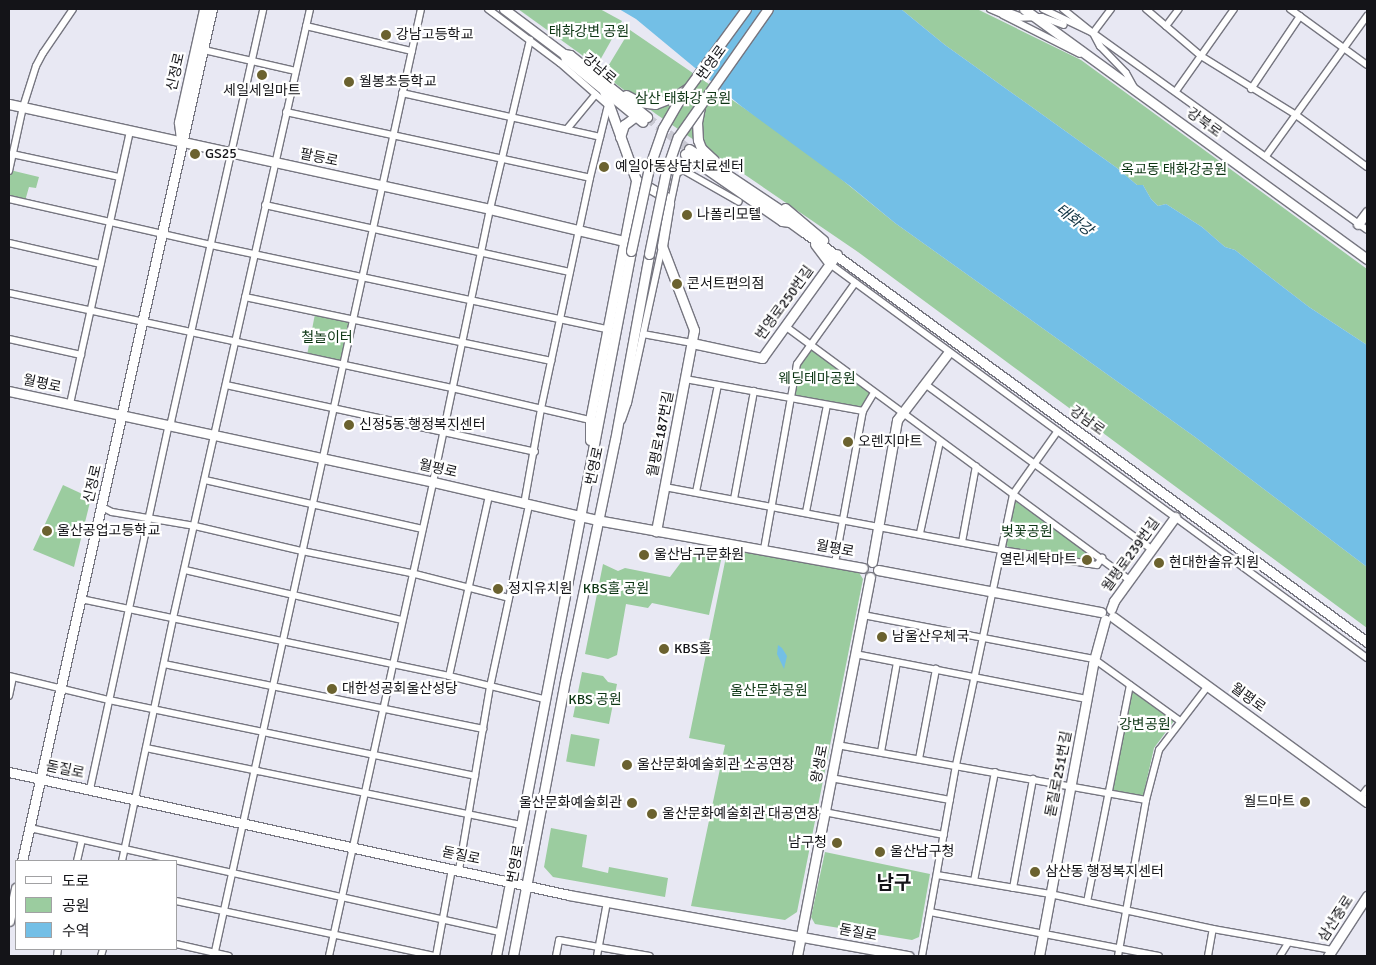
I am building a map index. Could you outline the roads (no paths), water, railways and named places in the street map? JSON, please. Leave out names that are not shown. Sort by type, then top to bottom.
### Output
[{"type":"main road","name":"신정로","points":[[22,860],[182,142],[204,9]]},
{"type":"main road","name":"신정로","points":[[188,102],[204,50],[212,9]]},
{"type":"main road","name":"강남로","points":[[504,9],[564,54],[566,59],[600,92],[642,118]]},
{"type":"main road","name":"번영로","points":[[496,956],[573,551],[632,251],[654,150],[663,128],[689,87],[746,9]]},
{"type":"main road","name":"번영로","points":[[513,956],[590,554],[670,156],[683,128],[703,98],[768,9]]},
{"type":"main road","name":"강북로","points":[[1024,13],[1034,16],[1367,259]]},
{"type":"main road","name":"강남로","points":[[564,54],[570,54],[600,77],[642,118]]},
{"type":"main road","points":[[591,460],[590,420],[636,180],[608,105],[600,92],[600,77],[639,102],[647,104],[662,102],[689,87]]},
{"type":"main road","points":[[703,98],[698,112],[697,131],[701,148],[708,156],[791,212],[837,254]]},
{"type":"main road","name":"팔등로","points":[[9,104],[490,209],[623,241]]},
{"type":"main road","points":[[620,137],[624,125],[642,118]]},
{"type":"main road","name":"강남로","points":[[687,152],[782,221],[790,222],[837,254],[1367,642]]},
{"type":"main road","points":[[636,180],[666,197],[669,209],[662,246],[694,330],[692,343]]},
{"type":"main road","points":[[1358,224],[1367,212]]},
{"type":"main road","points":[[804,232],[823,252],[830,264]]},
{"type":"main road","name":"번영로250번길","points":[[692,343],[762,358],[837,254]]},
{"type":"main road","name":"월평로187번길","points":[[656,531],[692,343]]},
{"type":"main road","points":[[872,562],[897,420],[948,353]]},
{"type":"main road","name":"월평로","points":[[9,391],[168,427],[433,482],[597,520],[863,568]]},
{"type":"main road","name":"월평로239번길","points":[[1107,615],[1114,601],[1175,517]]},
{"type":"main road","points":[[573,551],[583,546],[590,554]]},
{"type":"main road","points":[[872,562],[877,565],[874,573],[865,574],[863,568],[865,564],[872,562]]},
{"type":"main road","name":"월평로","points":[[874,573],[992,591],[1107,615],[1364,799]]},
{"type":"main road","name":"왕생로","points":[[797,956],[862,615],[874,573]]},
{"type":"main road","name":"돋질로251번길","points":[[1039,956],[1094,659],[1107,615]]},
{"type":"main road","name":"돋질로","points":[[9,772],[607,902],[909,956]]},
{"type":"main road","points":[[518,840],[524,848],[530,848],[534,844]]},
{"type":"main road","name":"삼산중로","points":[[1330,953],[1367,896]]},
{"type":"main road","points":[[9,921],[14,909]]},
{"type":"street","points":[[9,171],[23,107],[42,53],[73,9]]},
{"type":"street","points":[[90,789],[168,427],[171,422],[263,9]]},
{"type":"street","points":[[122,860],[173,618],[195,526],[274,162],[310,9]]},
{"type":"street","points":[[215,955],[421,9]]},
{"type":"street","points":[[488,9],[600,92],[567,129]]},
{"type":"street","points":[[990,9],[1002,12],[1024,13],[1059,35]]},
{"type":"street","points":[[1043,9],[1093,33],[1100,46],[1126,73],[1136,91]]},
{"type":"street","points":[[1063,9],[1093,33],[1367,230]]},
{"type":"street","points":[[1034,16],[1048,18],[1084,34],[1093,33],[1111,9]]},
{"type":"street","points":[[1146,9],[1201,56],[1296,116],[1367,167]]},
{"type":"street","points":[[1166,26],[1179,9]]},
{"type":"street","points":[[1176,91],[1234,9]]},
{"type":"street","points":[[1290,9],[1367,65]]},
{"type":"street","points":[[1002,12],[1103,67]]},
{"type":"street","points":[[1251,89],[1300,16]]},
{"type":"street","points":[[1266,156],[1367,16]]},
{"type":"street","points":[[306,26],[412,51]]},
{"type":"street","points":[[329,956],[411,573],[433,482],[480,253],[530,40]]},
{"type":"street","name":"신정로","points":[[204,50],[296,71]]},
{"type":"street","points":[[402,93],[600,137]]},
{"type":"street","points":[[178,902],[435,956],[468,815],[490,687],[526,504],[541,409],[590,178],[608,105]]},
{"type":"street","points":[[286,112],[590,178]]},
{"type":"street","points":[[70,404],[130,130]]},
{"type":"street","points":[[12,154],[119,177]]},
{"type":"street","points":[[669,209],[677,173],[683,170],[739,202]]},
{"type":"street","points":[[9,199],[161,232],[211,245],[471,298],[606,329]]},
{"type":"street","points":[[265,205],[570,272]]},
{"type":"street","points":[[9,244],[100,264]]},
{"type":"street","points":[[614,440],[628,403],[662,246]]},
{"type":"street","points":[[830,264],[948,353],[1367,658]]},
{"type":"street","points":[[764,549],[797,364],[855,283]]},
{"type":"street","points":[[9,293],[452,388],[590,420]]},
{"type":"street","points":[[245,297],[551,361]]},
{"type":"street","points":[[785,326],[902,414],[1102,558],[1129,580]]},
{"type":"street","name":"번영로250번길","points":[[643,334],[692,343]]},
{"type":"street","points":[[9,339],[81,355]]},
{"type":"street","points":[[685,379],[863,411]]},
{"type":"street","points":[[925,384],[1151,549]]},
{"type":"street","points":[[226,385],[535,452]]},
{"type":"street","points":[[696,492],[718,385]]},
{"type":"street","points":[[734,499],[754,391]]},
{"type":"street","points":[[835,563],[863,411],[874,393]]},
{"type":"street","points":[[806,512],[827,404]]},
{"type":"street","points":[[922,956],[956,765],[1013,494],[1057,432]]},
{"type":"street","points":[[920,533],[940,441]]},
{"type":"street","points":[[962,542],[976,466]]},
{"type":"street","points":[[205,480],[423,528]]},
{"type":"street","points":[[665,487],[879,525],[1001,550],[1097,565],[1102,558]]},
{"type":"street","points":[[449,676],[489,496]]},
{"type":"street","points":[[102,506],[112,512],[195,526],[302,551],[411,573],[509,598]]},
{"type":"street","points":[[185,570],[401,620]]},
{"type":"street","points":[[81,600],[449,676],[544,699]]},
{"type":"street","points":[[862,615],[1094,659],[1180,721]]},
{"type":"street","points":[[855,654],[1087,699]]},
{"type":"street","points":[[881,752],[897,662]]},
{"type":"street","points":[[164,664],[483,729]]},
{"type":"street","points":[[918,759],[936,669]]},
{"type":"street","points":[[9,696],[11,676],[109,700],[263,730],[475,776]]},
{"type":"street","points":[[1087,902],[1130,685]]},
{"type":"street","points":[[1118,956],[1146,800],[1158,750],[1208,686]]},
{"type":"street","points":[[837,745],[1071,785],[1146,800]]},
{"type":"street","points":[[146,748],[521,825]]},
{"type":"street","points":[[974,881],[995,772]]},
{"type":"street","points":[[831,778],[950,800]]},
{"type":"street","points":[[1013,888],[1034,779]]},
{"type":"street","points":[[1364,799],[1367,789]]},
{"type":"street","points":[[824,812],[944,835]]},
{"type":"street","points":[[30,828],[176,860]]},
{"type":"street","points":[[78,860],[82,840]]},
{"type":"street","points":[[178,860],[501,932]]},
{"type":"street","points":[[937,875],[1050,894],[1213,929],[1288,942],[1330,953]]},
{"type":"street","points":[[597,956],[607,902]]},
{"type":"street","points":[[930,912],[1159,956]]},
{"type":"street","points":[[1208,956],[1213,929]]},
{"type":"street","points":[[556,956],[559,940],[650,956]]},
{"type":"street","points":[[1280,956],[1288,942]]},
{"type":"street","points":[[178,945],[215,955],[230,956]]},
{"type":"water","name":"태화강","points":[[619,9],[901,9],[945,45],[1117,168],[1137,185],[1143,185],[1151,199],[1158,206],[1166,204],[1202,227],[1225,247],[1235,250],[1309,307],[1367,345],[1367,567],[1195,437],[895,223],[850,186],[741,106],[636,19]]},
{"type":"water","points":[[778,645],[787,656],[784,669],[777,654]]},
{"type":"tunnel","points":[[647,117],[689,149]]},
{"type":"place","name":"강남고등학교","points":[[386,35]]},
{"type":"place","name":"세일세일마트","points":[[262,75]]},
{"type":"place","name":"월봉초등학교","points":[[349,82]]},
{"type":"place","name":"GS25","points":[[195,154]]},
{"type":"place","name":"예일아동상담치료센터","points":[[604,167]]},
{"type":"place","name":"나폴리모텔","points":[[687,215]]},
{"type":"place","name":"콘서트편의점","points":[[677,284]]},
{"type":"place","name":"신정5동 행정복지센터","points":[[349,425]]},
{"type":"place","name":"오렌지마트","points":[[848,442]]},
{"type":"place","name":"울산공업고등학교","points":[[47,531]]},
{"type":"place","name":"울산남구문화원","points":[[644,555]]},
{"type":"place","name":"열린세탁마트","points":[[1087,560]]},
{"type":"place","name":"현대한솔유치원","points":[[1159,563]]},
{"type":"place","name":"정지유치원","points":[[498,589]]},
{"type":"place","name":"남울산우체국","points":[[882,637]]},
{"type":"place","name":"KBS홀","points":[[664,649]]},
{"type":"place","name":"대한성공회울산성당","points":[[332,689]]},
{"type":"place","name":"울산문화예술회관 소공연장","points":[[627,765]]},
{"type":"place","name":"월드마트","points":[[1305,802]]},
{"type":"place","name":"울산문화예술회관","points":[[632,803]]},
{"type":"place","name":"울산문화예술회관 대공연장","points":[[652,814]]},
{"type":"place","name":"남구청","points":[[837,843]]},
{"type":"place","name":"울산남구청","points":[[880,852]]},
{"type":"place","name":"삼산동 행정복지센터","points":[[1035,872]]},
{"type":"district","name":"남구","points":[[894,884]]},
{"type":"park label","name":"태화강변 공원","points":[[589,32]]},
{"type":"park label","name":"삼산 태화강 공원","points":[[683,99]]},
{"type":"park label","name":"옥교동 태화강공원","points":[[1174,170]]},
{"type":"park label","name":"철놀이터","points":[[327,338]]},
{"type":"park label","name":"웨딩테마공원","points":[[817,379]]},
{"type":"park label","name":"벚꽃공원","points":[[1027,532]]},
{"type":"park label","name":"KBS홀 공원","points":[[616,589]]},
{"type":"park label","name":"울산문화공원","points":[[769,691]]},
{"type":"park label","name":"KBS 공원","points":[[595,700]]},
{"type":"park label","name":"강변공원","points":[[1145,725]]}]
